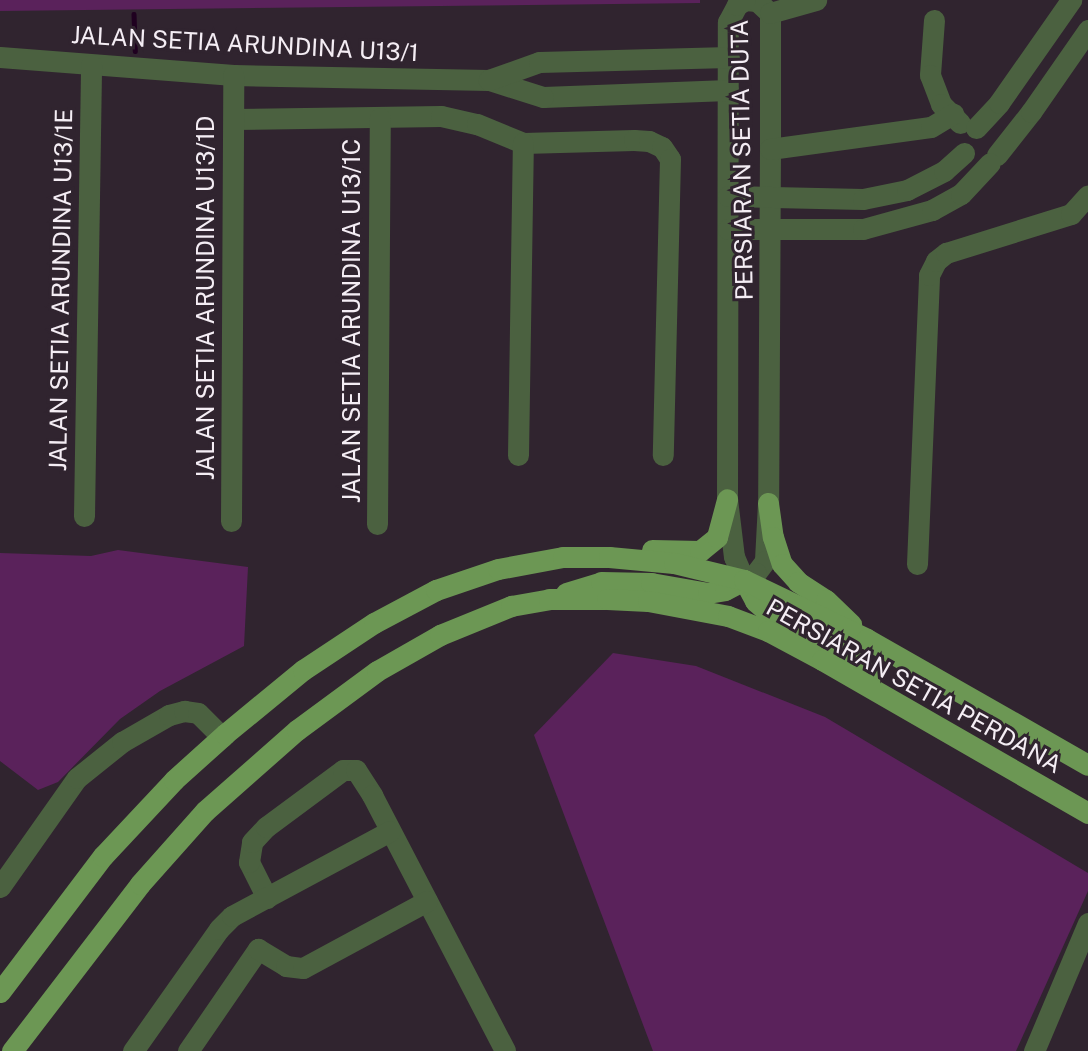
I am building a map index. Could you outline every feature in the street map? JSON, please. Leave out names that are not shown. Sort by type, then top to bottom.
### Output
[{"type":"main road","points":[[609,557],[654,550],[700,551],[717,537],[727,499]]},
{"type":"main road","points":[[768,503],[773,537],[782,564],[798,582],[826,600],[867,639]]},
{"type":"main road","name":"PERSIARAN SETIA PERDANA","points":[[0,992],[103,856],[174,780],[222,737],[303,670],[374,623],[436,590],[498,569],[563,557],[609,557],[674,563],[744,580],[867,639],[1088,765]]},
{"type":"main road","points":[[549,599],[601,582],[650,583],[708,593],[725,590],[744,580],[755,601],[771,615],[850,658],[902,704]]},
{"type":"main road","name":"PERSIARAN SETIA PERDANA","points":[[12,1051],[139,884],[205,811],[297,730],[377,671],[440,635],[511,606],[549,599],[648,601],[727,615],[768,631],[902,704],[1088,813]]},
{"type":"street","points":[[769,13],[816,0]]},
{"type":"street","points":[[728,196],[863,199],[907,190],[944,171],[999,103],[1071,0]]},
{"type":"street","name":"PERSIARAN SETIA DUTA","points":[[745,1],[757,1],[769,13],[768,503],[765,561],[756,573],[744,580],[734,557],[727,499],[729,57],[729,22],[737,5],[745,1]]},
{"type":"street","points":[[934,20],[930,75],[941,104],[953,114],[969,138],[970,161],[979,165],[993,159],[999,145],[995,135],[987,129],[969,138]]},
{"type":"street","points":[[728,229],[863,229],[932,209],[961,194],[1031,112],[1088,30]]},
{"type":"street","name":"JALAN SETIA ARUNDINA U13/1","points":[[0,57],[233,75],[489,80]]},
{"type":"street","points":[[489,80],[539,62],[729,57]]},
{"type":"street","name":"JALAN SETIA ARUNDINA U13/1E","points":[[85,516],[91,65]]},
{"type":"street","name":"JALAN SETIA ARUNDINA U13/1D","points":[[231,522],[233,75]]},
{"type":"street","points":[[489,80],[543,97],[728,90]]},
{"type":"street","points":[[770,149],[931,127],[953,114]]},
{"type":"street","points":[[234,119],[441,116],[477,124],[523,143],[649,141],[662,147],[670,159],[663,454]]},
{"type":"street","name":"JALAN SETIA ARUNDINA U13/1C","points":[[377,524],[380,118]]},
{"type":"street","points":[[518,455],[523,143]]},
{"type":"street","points":[[917,564],[929,275],[936,261],[946,253],[1071,215],[1085,201]]},
{"type":"street","points":[[0,887],[77,778],[122,742],[169,715],[184,711],[198,713],[222,737]]},
{"type":"street","points":[[267,898],[249,862],[252,842],[266,827],[343,770],[356,771],[505,1051]]},
{"type":"street","points":[[133,1051],[219,929],[232,916],[390,831]]},
{"type":"street","points":[[188,1051],[258,949],[286,966],[303,968],[427,901]]},
{"type":"street","points":[[1034,1051],[1088,923]]},
{"type":"shaded area","points":[[0,0],[700,0],[700,3],[0,11]]},
{"type":"shaded area","points":[[118,550],[248,567],[244,646],[160,691],[120,719],[58,782],[38,790],[0,761],[0,553],[91,556]]},
{"type":"shaded area","points":[[613,653],[696,666],[825,717],[1088,873],[1088,891],[1016,1051],[653,1051],[534,735]]},
{"type":"waterway","points":[[134,14],[135,51]]}]
